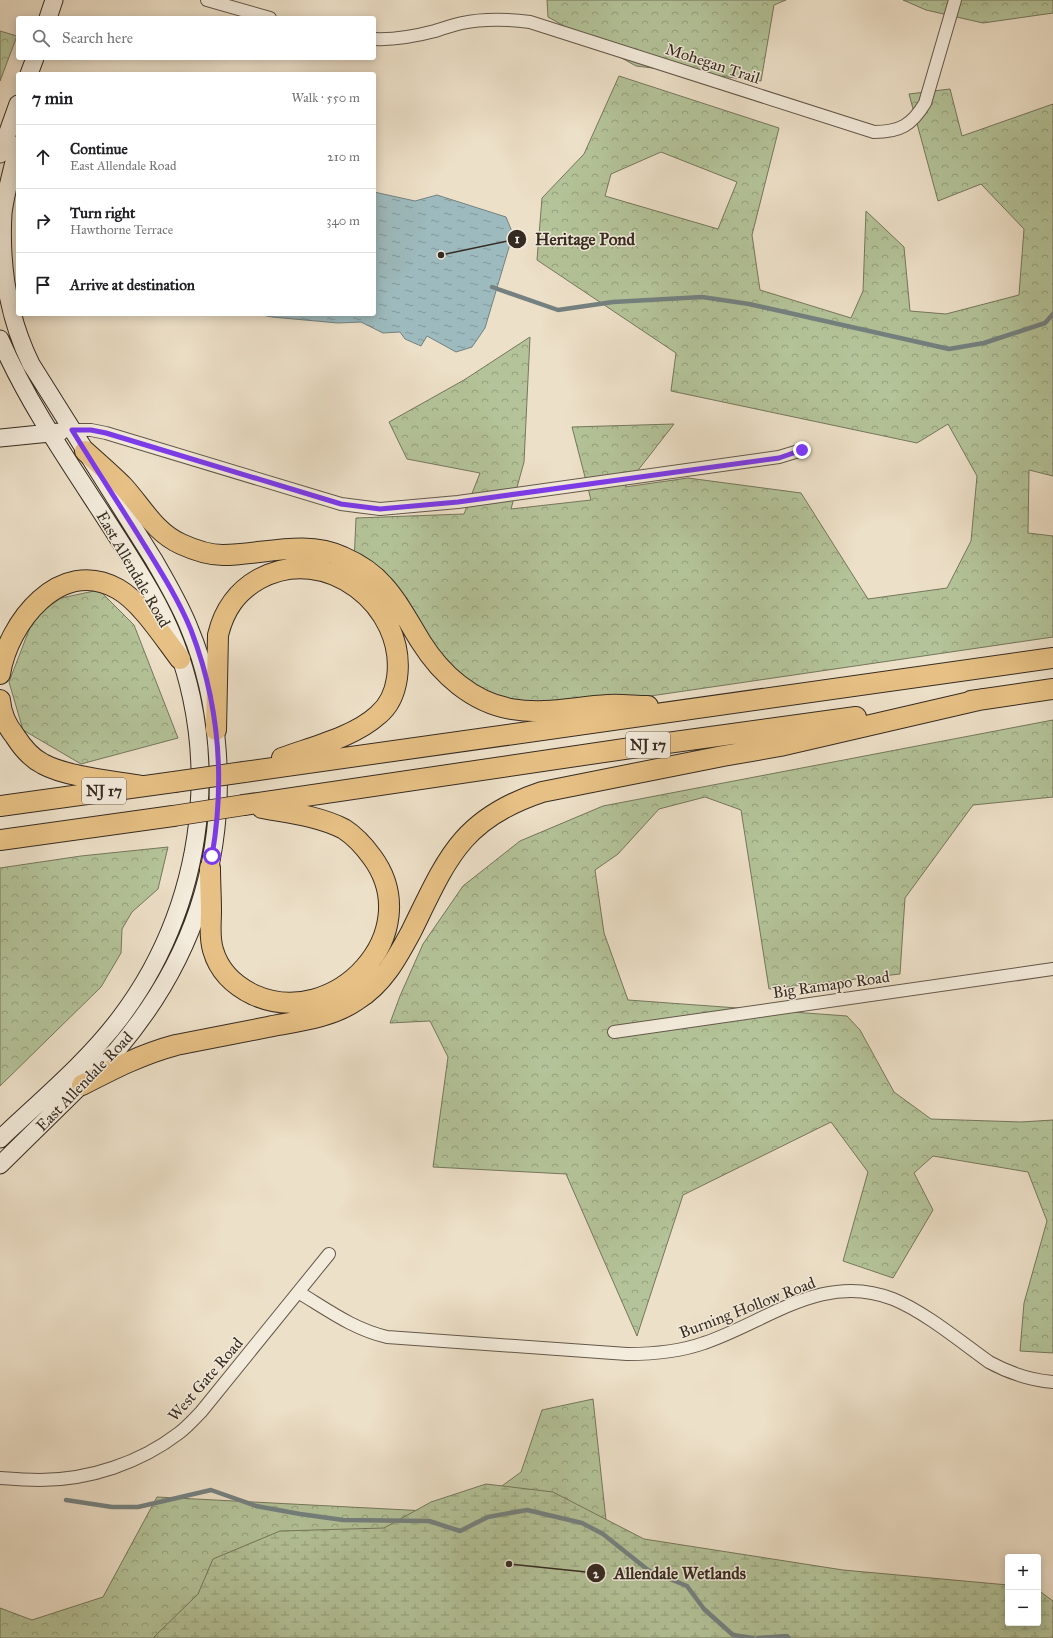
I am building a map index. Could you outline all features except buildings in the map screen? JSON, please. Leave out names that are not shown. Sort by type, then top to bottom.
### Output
[{"type":"highway","points":[[85,451],[122,486],[161,532],[181,544],[201,552],[223,555],[288,549],[315,549],[341,556],[365,569],[376,577],[392,595],[422,643],[441,667],[462,687],[484,701],[509,708],[536,712],[562,711],[608,705],[710,707]]},
{"type":"highway","points":[[216,730],[218,635],[226,610],[243,590],[267,574],[293,567],[307,567],[336,574],[349,582],[362,591],[383,616],[389,629],[397,657],[398,670],[396,684],[391,698],[378,716],[355,731],[244,772]]},
{"type":"highway","points":[[0,674],[6,649],[12,636],[31,609],[48,593],[77,582],[94,581],[103,583],[128,596],[154,625],[180,659]]},
{"type":"highway","name":"NJ 17","points":[[0,806],[1053,658]]},
{"type":"highway","name":"NJ 17","points":[[0,840],[173,816],[638,747],[1053,689]]},
{"type":"highway","points":[[82,1085],[121,1065],[160,1049],[321,1017],[347,1007],[358,1000],[380,981],[396,961],[442,867],[458,845],[488,817],[514,802],[542,792],[780,746],[983,699]]},
{"type":"highway","points":[[0,700],[4,717],[10,730],[25,749],[42,764],[64,772],[142,786]]},
{"type":"highway","points":[[0,798],[34,801]]},
{"type":"highway","points":[[210,868],[210,930],[213,950],[222,969],[229,978],[246,991],[266,1000],[287,1003],[321,997],[353,980],[369,964],[379,949],[386,932],[388,919],[388,896],[378,867],[363,846],[345,830],[324,821],[302,815],[244,805]]},
{"type":"highway","points":[[0,852],[71,829]]},
{"type":"main road","points":[[49,16],[54,0]]},
{"type":"main road","points":[[30,72],[35,60]]},
{"type":"main road","points":[[34,72],[36,60]]},
{"type":"main road","points":[[0,154],[16,110]]},
{"type":"main road","name":"East Allendale Road","points":[[0,1165],[100,1069],[134,1030],[163,987],[187,940],[196,916],[210,868],[218,812],[219,771],[216,730],[207,682],[190,630],[180,607],[154,560],[44,386],[19,339],[11,315],[5,290],[2,263],[3,214],[16,154]]},
{"type":"main road","name":"East Allendale Road","points":[[0,339],[17,375],[51,433],[152,593],[164,615],[180,659],[194,709],[198,733],[200,766],[200,805],[196,842],[190,871],[170,932],[148,977],[120,1018],[86,1057],[1,1137]]},
{"type":"main road","points":[[0,438],[72,430]]},
{"type":"street","points":[[208,0],[263,16]]},
{"type":"street","name":"Mohegan Trail","points":[[376,39],[405,37],[434,31],[461,23],[484,19],[510,19],[530,22],[874,132],[888,132],[900,129],[910,123],[919,114],[925,103],[955,0]]},
{"type":"street","points":[[72,430],[91,430],[106,433],[341,504],[380,509],[458,502],[651,476],[779,458],[802,450]]},
{"type":"street","name":"Big Ramapo Road","points":[[614,1032],[1053,969]]},
{"type":"street","name":"West Gate Road","points":[[0,1478],[39,1480],[68,1478],[100,1472],[120,1465],[157,1448],[180,1433],[201,1412],[329,1254]]},
{"type":"street","name":"Burning Hollow Road","points":[[298,1292],[349,1324],[368,1333],[387,1337],[627,1354],[660,1353],[680,1350],[705,1343],[810,1297],[830,1292],[850,1291],[870,1293],[892,1299],[912,1308],[1002,1369],[1023,1377],[1053,1382]]},
{"type":"green space","points":[[547,0],[786,0],[774,5],[761,81],[636,66],[548,17]]},
{"type":"green space","points":[[903,0],[1053,0],[1053,13],[983,23],[926,10]]},
{"type":"green space","points":[[0,31],[16,36],[16,39],[0,81]]},
{"type":"green space","points":[[619,76],[779,128],[752,235],[760,290],[851,318],[863,291],[866,211],[904,247],[910,311],[946,314],[1019,295],[1024,229],[981,184],[938,201],[909,94],[950,89],[962,136],[1053,104],[1053,476],[1029,470],[1028,533],[1053,536],[1053,637],[582,706],[475,700],[354,563],[356,518],[464,514],[480,473],[407,459],[389,422],[464,380],[530,337],[524,462],[511,509],[591,500],[572,427],[674,424],[625,487],[688,478],[801,493],[868,599],[947,588],[971,541],[977,476],[948,424],[917,443],[671,391],[676,353],[537,260],[542,198],[584,154]],"holes":[[[661,152],[737,182],[718,229],[605,196],[611,174]]]},
{"type":"green space","points":[[99,590],[134,625],[178,738],[81,764],[23,730],[9,682],[34,617],[61,598]]},
{"type":"green space","points":[[1053,720],[1053,797],[973,805],[905,898],[900,974],[769,989],[741,810],[705,797],[659,809],[618,854],[595,870],[604,933],[628,1000],[847,1016],[860,1030],[894,1092],[931,1119],[1021,1122],[1053,1120],[1053,1353],[1020,1351],[1024,1303],[1047,1221],[1028,1172],[933,1156],[914,1173],[933,1210],[893,1278],[843,1261],[868,1172],[831,1122],[683,1195],[637,1336],[566,1174],[433,1167],[448,1057],[430,1021],[390,1023],[423,944],[463,886],[520,841],[603,806]]},
{"type":"green space","points":[[168,847],[158,889],[132,912],[122,929],[121,953],[101,987],[0,1086],[0,868],[81,856]]},
{"type":"green space","points":[[593,1399],[614,1595],[1049,1638],[0,1638],[0,1608],[32,1620],[103,1597],[157,1497],[465,1513],[521,1472],[542,1410]]},
{"type":"green space","points":[[486,1484],[553,1492],[644,1539],[843,1570],[1005,1585],[1005,1626],[1041,1626],[1041,1592],[1053,1601],[1053,1638],[153,1638],[198,1594],[213,1559],[280,1531],[384,1528],[431,1502]]},
{"type":"water","points":[[376,192],[415,201],[437,195],[506,217],[513,234],[485,328],[472,347],[456,352],[427,336],[421,346],[405,339],[400,332],[383,333],[361,322],[338,323],[267,316],[376,316]]},
{"type":"waterway","points":[[492,287],[558,310],[613,302],[702,297],[749,304],[949,349],[984,343],[1045,323],[1053,314]]},
{"type":"waterway","points":[[66,1500],[112,1507],[138,1507],[211,1490],[256,1506],[300,1514],[343,1520],[429,1521],[460,1531],[488,1517],[527,1510],[582,1523],[603,1534],[648,1570],[687,1586],[704,1609],[733,1635],[753,1638]]},
{"type":"waterway","points":[[758,1638],[787,1636],[789,1638]]},
{"type":"place","name":"Heritage Pond","points":[[441,255]]},
{"type":"place","name":"Allendale Wetlands","points":[[509,1564]]},
{"type":"route","points":[[212,856],[218,812],[219,771],[216,730],[212,706],[199,655],[180,607],[167,583],[72,430],[91,430],[106,433],[341,504],[362,508],[380,509],[458,502],[659,475],[779,458],[802,450]]}]
